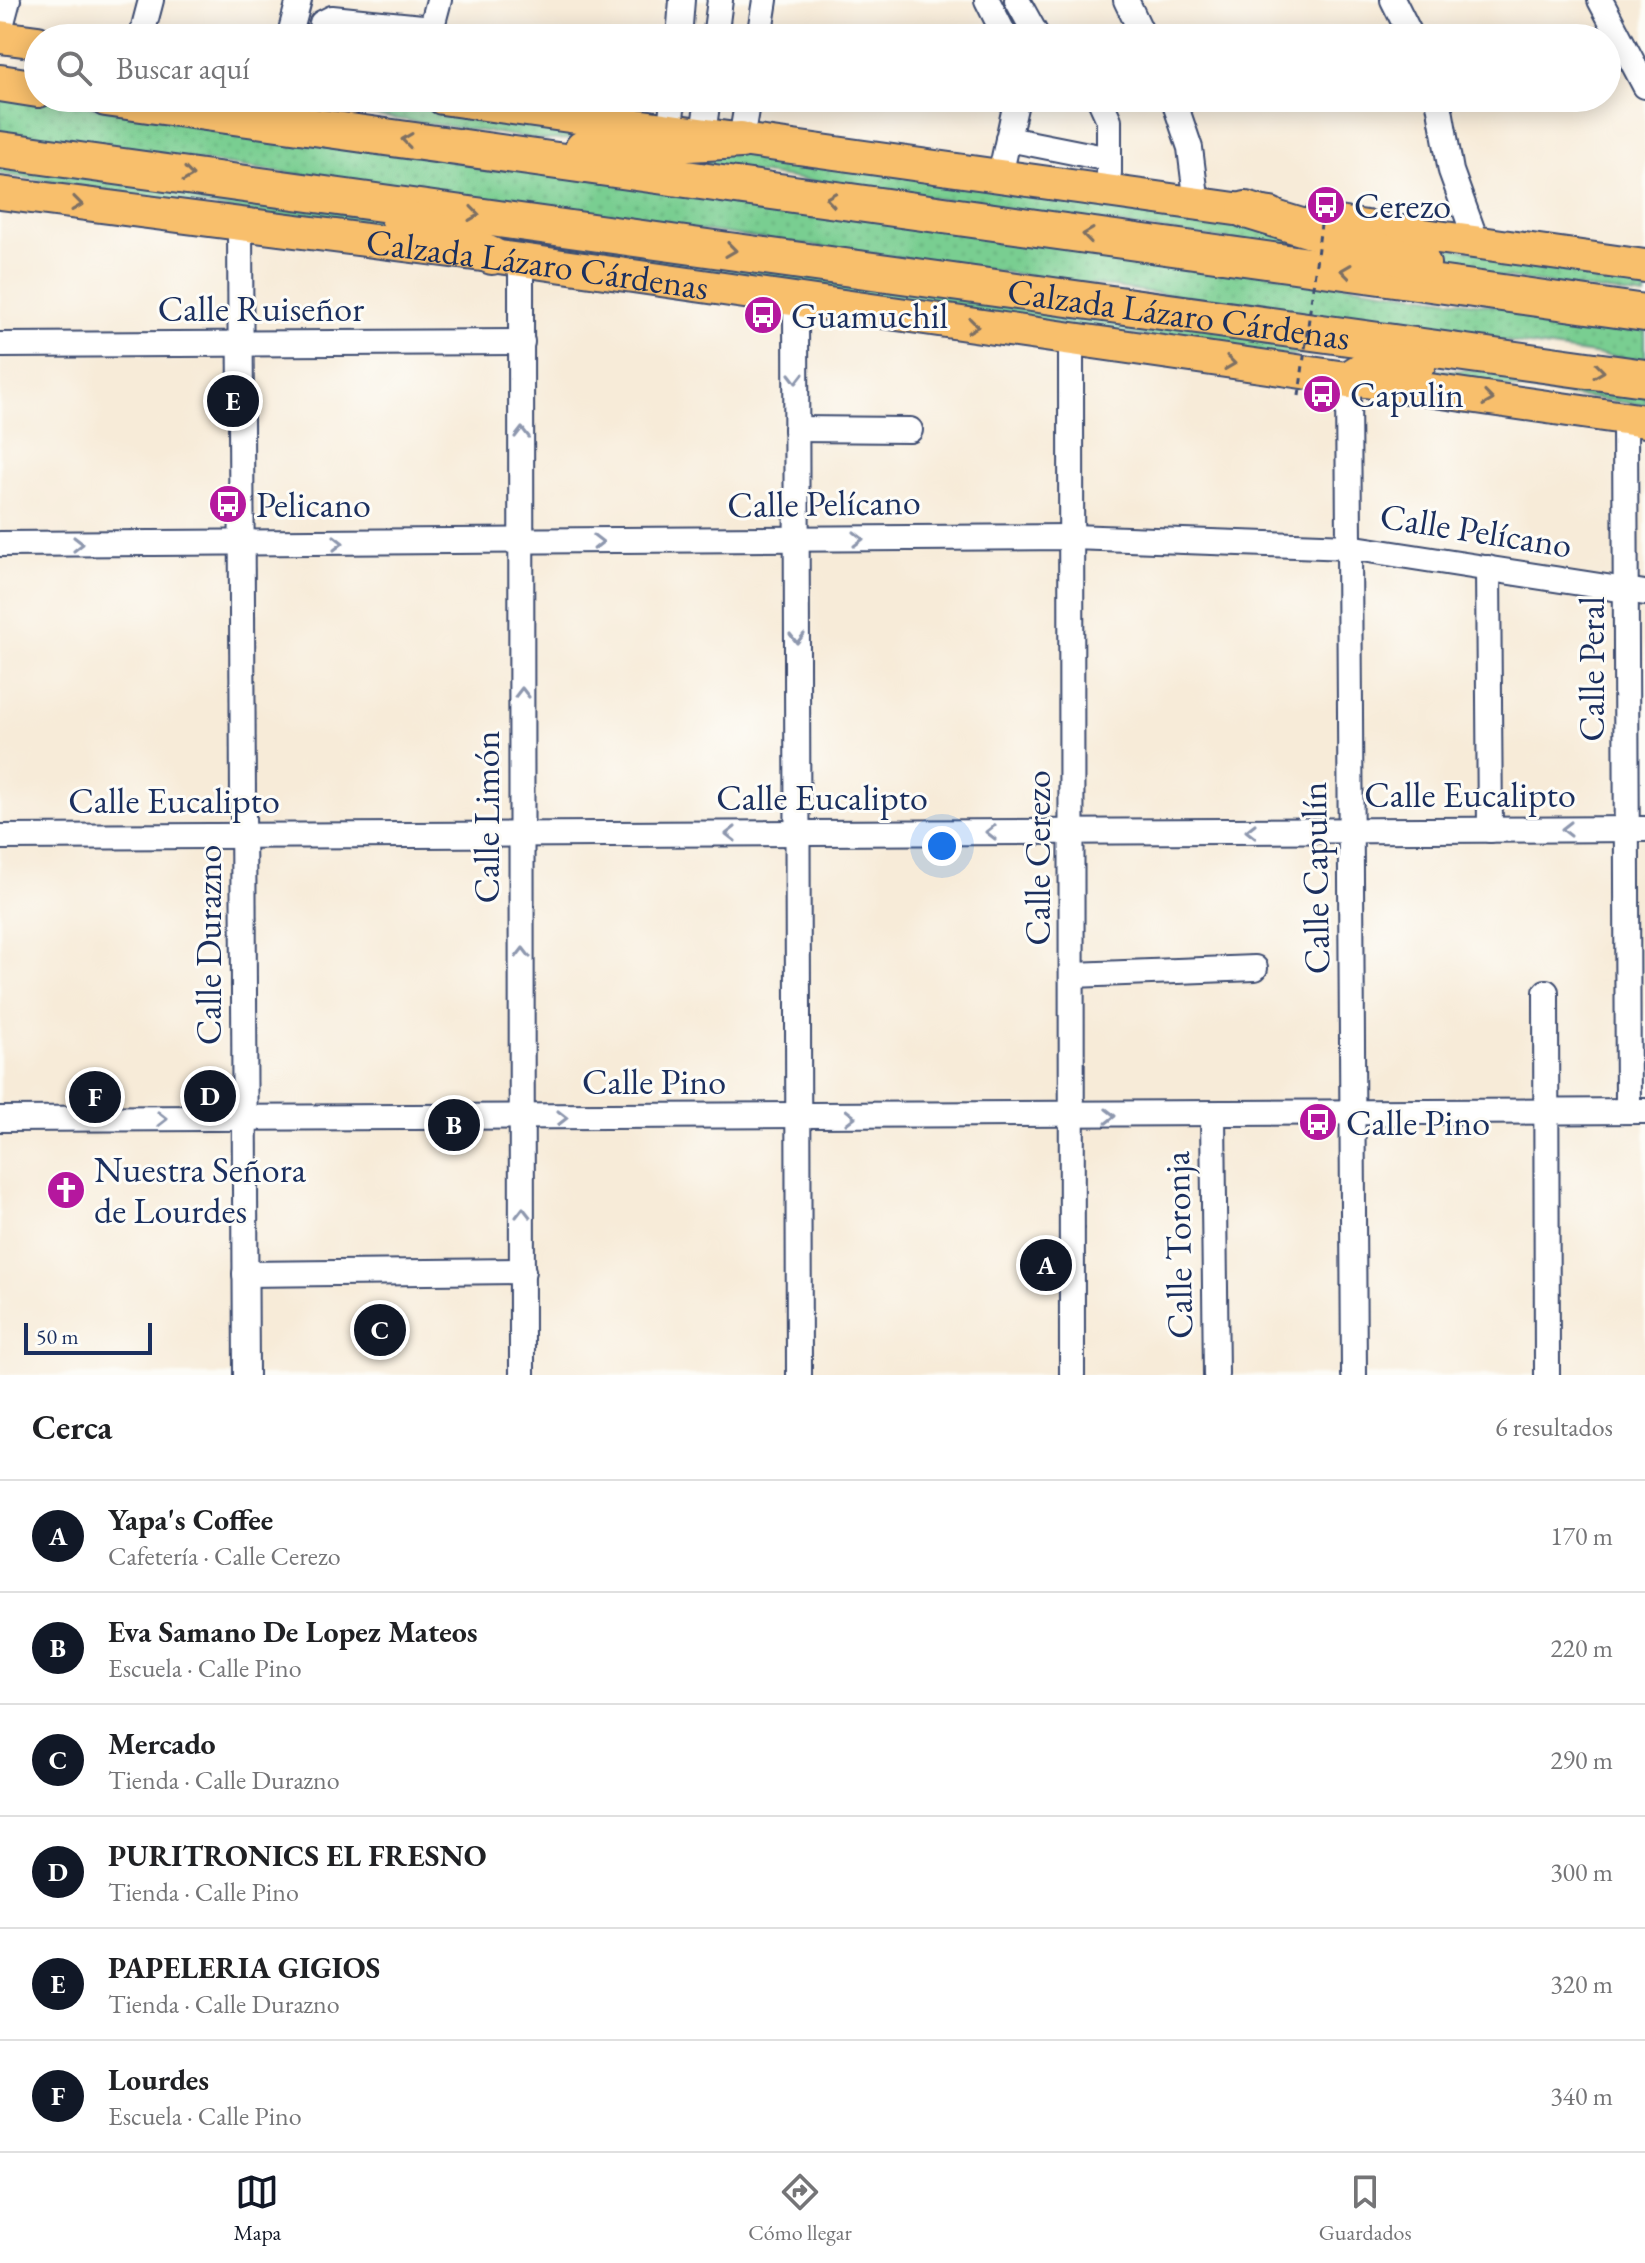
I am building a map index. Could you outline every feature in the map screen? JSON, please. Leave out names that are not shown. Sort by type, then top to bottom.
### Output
[{"type":"highway","points":[[0,83],[24,87]]},
{"type":"highway","name":"Calzada Lázaro Cárdenas","points":[[206,112],[1645,313]]},
{"type":"highway","points":[[505,154],[741,140]]},
{"type":"highway","name":"Calzada Lázaro Cárdenas","points":[[0,150],[1645,378]]},
{"type":"highway","points":[[356,197],[506,258]]},
{"type":"highway","points":[[1246,210],[1527,297]]},
{"type":"highway","points":[[1348,380],[1373,364],[1532,362]]},
{"type":"main road","points":[[0,37],[24,40]]},
{"type":"main road","points":[[643,112],[672,114],[703,134],[741,140],[1645,266]]},
{"type":"main road","name":"Calzada Lázaro Cárdenas","points":[[0,193],[506,258],[1635,420]]},
{"type":"street","points":[[0,30],[8,0]]},
{"type":"street","points":[[145,24],[151,0]]},
{"type":"street","points":[[293,24],[299,0]]},
{"type":"street","points":[[433,24],[439,0]]},
{"type":"street","points":[[680,24],[682,0]]},
{"type":"street","points":[[717,24],[720,0]]},
{"type":"street","points":[[761,24],[765,0]]},
{"type":"street","points":[[987,0],[999,24]]},
{"type":"street","points":[[1017,0],[1028,24]]},
{"type":"street","points":[[1126,0],[1137,24]]},
{"type":"street","points":[[1393,0],[1405,24]]},
{"type":"street","points":[[1600,0],[1613,24]]},
{"type":"street","points":[[322,24],[332,18],[372,24]]},
{"type":"street","points":[[1621,40],[1645,86]]},
{"type":"street","points":[[703,134],[706,112]]},
{"type":"street","points":[[741,140],[746,112]]},
{"type":"street","points":[[1000,176],[1014,112]]},
{"type":"street","points":[[1105,112],[1109,120],[1109,191]]},
{"type":"street","points":[[1178,112],[1190,148],[1197,204]]},
{"type":"street","points":[[1440,112],[1451,171],[1477,243]]},
{"type":"street","points":[[1008,139],[1109,159]]},
{"type":"street","name":"Calle Durazno","points":[[240,226],[246,1375]]},
{"type":"street","name":"Calle Limón","points":[[506,258],[522,342],[522,1375]]},
{"type":"street","points":[[796,300],[799,1375]]},
{"type":"street","name":"Calle Cerezo","points":[[1071,340],[1075,1116],[1072,1375]]},
{"type":"street","name":"Calle Ruiseñor","points":[[0,345],[522,342]]},
{"type":"street","name":"Calle Capulín","points":[[1348,380],[1354,1375]]},
{"type":"street","name":"Calle Peral","points":[[1635,420],[1636,1111]]},
{"type":"street","points":[[796,429],[910,430]]},
{"type":"street","name":"Calle Pelícano","points":[[0,544],[521,543],[1072,537],[1349,547],[1636,592]]},
{"type":"street","points":[[1488,568],[1490,830]]},
{"type":"street","name":"Calle Eucalipto","points":[[0,837],[1636,829]]},
{"type":"street","points":[[1073,975],[1255,968]]},
{"type":"street","points":[[1546,992],[1547,1375]]},
{"type":"street","name":"Calle Pino","points":[[0,1119],[1636,1111]]},
{"type":"street","name":"Calle Toronja","points":[[1213,1115],[1216,1375]]},
{"type":"street","points":[[245,1274],[523,1271]]},
{"type":"path","points":[[1299,396],[1324,201]]},
{"type":"green space","points":[[0,94],[24,97],[24,112],[127,112],[1645,327],[1645,361],[0,133]]},
{"type":"green space","points":[[347,112],[492,112],[668,136],[544,140]]},
{"type":"green space","points":[[743,147],[1246,218],[1384,262],[608,152]]},
{"type":"green space","points":[[0,157],[349,202],[434,241],[0,174]]},
{"type":"green space","points":[[416,211],[1436,354],[1278,355],[496,248]]},
{"type":"green space","points":[[1350,234],[1645,274],[1645,297],[1487,275]]},
{"type":"green space","points":[[1372,370],[1531,370],[1645,387],[1645,405]]},
{"type":"place","name":"Cerezo","points":[[1326,205]]},
{"type":"place","name":"Guamuchil","points":[[763,315]]},
{"type":"place","name":"Capulin","points":[[1322,394]]},
{"type":"place","name":"PAPELERIA GIGIOS","points":[[233,401]]},
{"type":"place","name":"Pelicano","points":[[228,504]]},
{"type":"place","name":"PURITRONICS EL FRESNO","points":[[210,1096]]},
{"type":"place","name":"Lourdes","points":[[95,1097]]},
{"type":"place","name":"Calle Pino","points":[[1318,1122]]},
{"type":"place","name":"Eva Samano De Lopez Mateos","points":[[454,1125]]},
{"type":"place","name":"Nuestra Señora de Lourdes","points":[[66,1190]]},
{"type":"place","name":"Yapa's Coffee","points":[[1046,1265]]},
{"type":"place","name":"Mercado","points":[[380,1330]]}]
